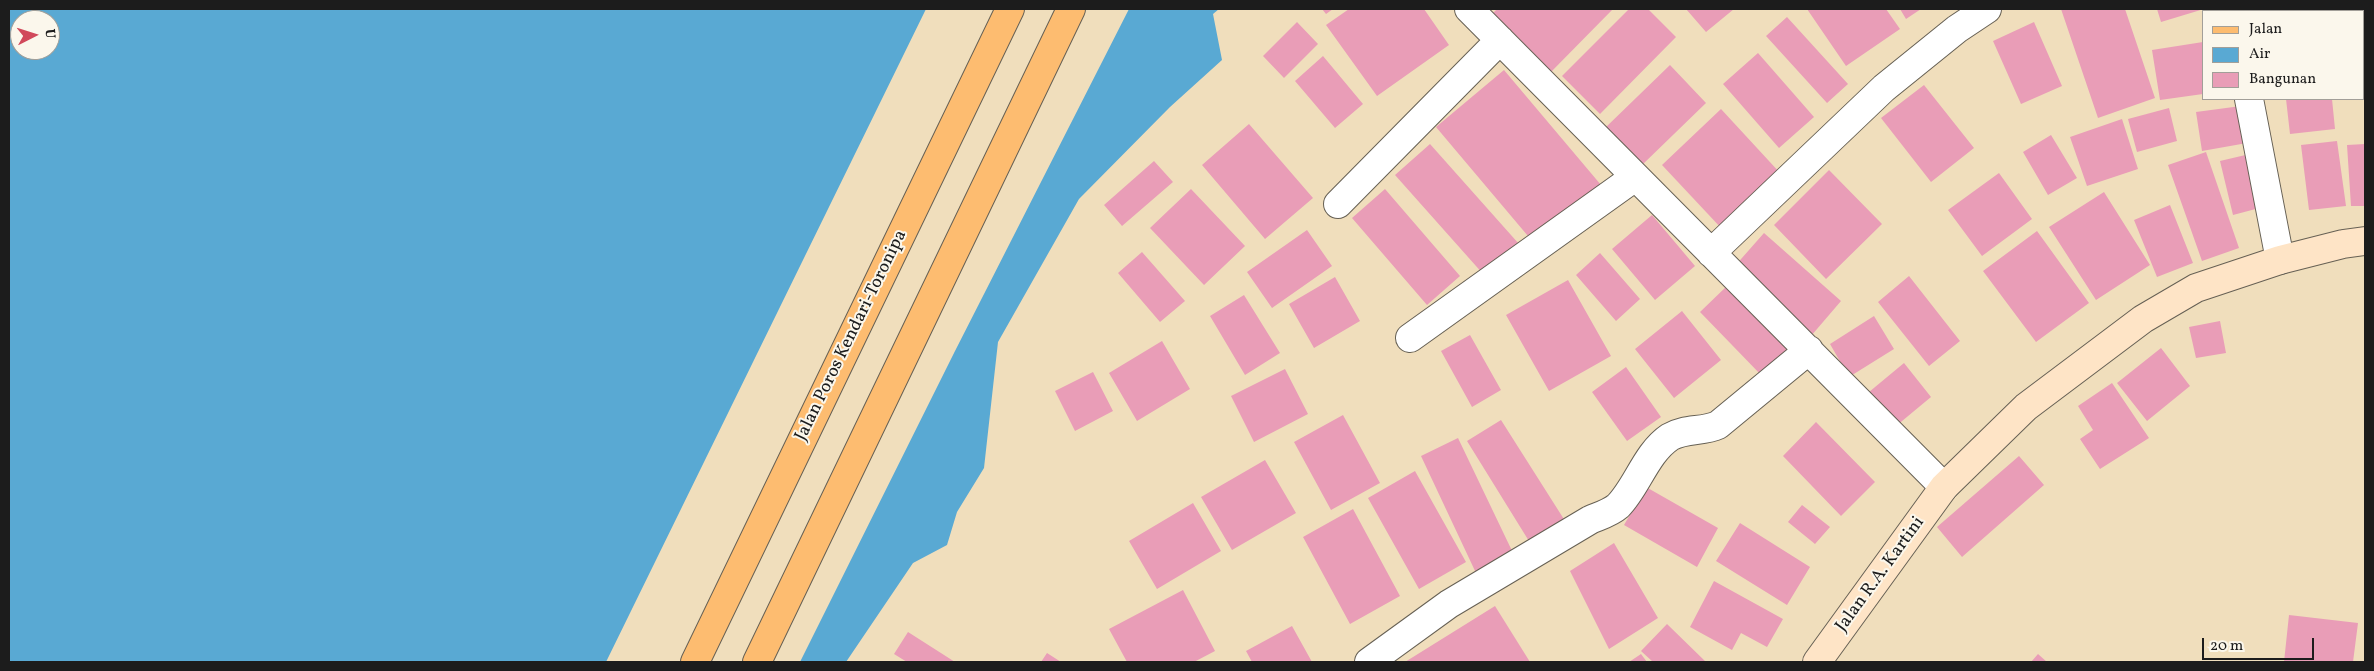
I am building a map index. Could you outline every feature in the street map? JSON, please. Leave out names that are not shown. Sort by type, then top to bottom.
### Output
[{"type":"main road","name":"Jalan Poros Kendari-Toronipa","points":[[695,662],[1010,9]]},
{"type":"main road","points":[[757,662],[1071,9]]},
{"type":"main road","name":"Jalan R.A. Kartini","points":[[1816,662],[1944,487],[2026,407],[2143,319],[2196,288],[2280,260],[2343,244],[2365,241]]},
{"type":"street","points":[[1469,9],[1944,487]]},
{"type":"street","points":[[1711,253],[1884,88],[1956,29],[1987,9]]},
{"type":"street","points":[[1338,204],[1500,40]]},
{"type":"street","points":[[2249,100],[2280,260]]},
{"type":"street","points":[[1410,338],[1635,177]]},
{"type":"street","points":[[1369,662],[1449,604],[1590,520],[1606,514],[1618,505],[1659,448],[1669,438],[1695,429],[1709,429],[1718,425],[1809,350]]},
{"type":"water","points":[[9,9],[926,9],[606,662],[9,662]]},
{"type":"water","points":[[1129,9],[1219,9],[1213,14],[1222,60],[1170,107],[1079,199],[998,342],[984,468],[957,512],[947,545],[913,563],[846,662],[800,662],[955,351]]},
{"type":"building","points":[[1322,9],[1333,9],[1326,14]]},
{"type":"building","points":[[1349,9],[1424,9],[1449,45],[1377,96],[1326,25]]},
{"type":"building","points":[[1497,9],[1613,9],[1549,74],[1490,16]]},
{"type":"building","points":[[1629,9],[1648,9],[1676,37],[1600,114],[1562,76]]},
{"type":"building","points":[[1686,9],[1734,9],[1706,32]]},
{"type":"building","points":[[1807,9],[1886,9],[1900,29],[1846,66]]},
{"type":"building","points":[[1900,9],[1921,9],[1906,19]]},
{"type":"building","points":[[2061,9],[2125,9],[2155,98],[2098,118]]},
{"type":"building","points":[[2157,9],[2204,9],[2161,22]]},
{"type":"building","points":[[2311,9],[2356,9],[2356,10]]},
{"type":"building","points":[[1787,17],[1848,84],[1827,103],[1766,36]]},
{"type":"building","points":[[1297,22],[1318,44],[1284,78],[1263,56]]},
{"type":"building","points":[[2034,22],[2062,86],[2021,104],[1993,41]]},
{"type":"building","points":[[2202,42],[2202,94],[2160,100],[2152,50]]},
{"type":"building","points":[[1758,53],[1814,117],[1779,148],[1723,84]]},
{"type":"building","points":[[1323,56],[1363,104],[1335,128],[1295,81]]},
{"type":"building","points":[[1670,65],[1706,103],[1641,166],[1605,128]]},
{"type":"building","points":[[1504,70],[1601,185],[1533,242],[1436,127]]},
{"type":"building","points":[[1924,85],[1974,148],[1931,182],[1881,118]]},
{"type":"building","points":[[2286,100],[2332,100],[2335,129],[2290,134]]},
{"type":"building","points":[[2241,106],[2247,143],[2202,151],[2196,112]]},
{"type":"building","points":[[2169,108],[2177,141],[2137,152],[2128,119]]},
{"type":"building","points":[[1721,109],[1781,174],[1722,229],[1662,165]]},
{"type":"building","points":[[2122,119],[2138,169],[2087,186],[2070,137]]},
{"type":"building","points":[[1249,124],[1313,198],[1265,239],[1202,165]]},
{"type":"building","points":[[2051,135],[2077,178],[2048,195],[2023,152]]},
{"type":"building","points":[[2337,141],[2346,206],[2309,210],[2301,145]]},
{"type":"building","points":[[1430,144],[1519,244],[1484,275],[1395,175]]},
{"type":"building","points":[[2365,144],[2365,206],[2351,206],[2347,145]]},
{"type":"building","points":[[2206,152],[2239,248],[2202,261],[2168,165]]},
{"type":"building","points":[[2254,153],[2267,206],[2233,215],[2220,161]]},
{"type":"building","points":[[1154,161],[1173,182],[1122,226],[1104,205]]},
{"type":"building","points":[[1829,170],[1882,224],[1826,279],[1774,225]]},
{"type":"building","points":[[1999,173],[2032,219],[1982,256],[1948,210]]},
{"type":"building","points":[[1191,189],[1245,246],[1204,285],[1150,228]]},
{"type":"building","points":[[1385,189],[1460,276],[1427,305],[1352,218]]},
{"type":"building","points":[[2104,192],[2150,265],[2096,300],[2049,227]]},
{"type":"building","points":[[2170,205],[2193,263],[2157,277],[2134,220]]},
{"type":"building","points":[[1652,215],[1695,266],[1655,300],[1612,249]]},
{"type":"building","points":[[1307,230],[1332,266],[1272,308],[1247,272]]},
{"type":"building","points":[[2037,231],[2089,303],[2036,342],[1983,271]]},
{"type":"building","points":[[1764,233],[1841,301],[1811,336],[1734,267]]},
{"type":"building","points":[[1142,252],[1185,301],[1160,322],[1118,273]]},
{"type":"building","points":[[1600,253],[1640,299],[1616,321],[1576,275]]},
{"type":"building","points":[[1909,276],[1960,341],[1929,366],[1878,302]]},
{"type":"building","points":[[1335,277],[1360,321],[1314,348],[1289,304]]},
{"type":"building","points":[[1568,280],[1611,356],[1549,391],[1506,315]]},
{"type":"building","points":[[1728,285],[1791,350],[1763,377],[1700,312]]},
{"type":"building","points":[[1244,295],[1280,353],[1245,375],[1210,316]]},
{"type":"building","points":[[1682,311],[1721,360],[1674,398],[1635,349]]},
{"type":"building","points":[[1874,316],[1894,349],[1849,377],[1830,344]]},
{"type":"building","points":[[2220,321],[2226,353],[2196,358],[2189,327]]},
{"type":"building","points":[[1470,335],[1501,390],[1472,407],[1441,351]]},
{"type":"building","points":[[1162,341],[1190,389],[1137,421],[1109,373]]},
{"type":"building","points":[[2161,348],[2190,386],[2147,421],[2117,383]]},
{"type":"building","points":[[1904,363],[1931,397],[1890,431],[1863,397]]},
{"type":"building","points":[[1626,367],[1661,417],[1627,441],[1592,392]]},
{"type":"building","points":[[1285,369],[1308,414],[1254,442],[1231,396]]},
{"type":"building","points":[[1093,372],[1113,411],[1075,431],[1055,391]]},
{"type":"building","points":[[2112,383],[2149,438],[2100,469],[2080,439],[2093,430],[2078,406]]},
{"type":"building","points":[[1343,415],[1380,483],[1331,510],[1294,442]]},
{"type":"building","points":[[1501,420],[1567,524],[1532,546],[1467,441]]},
{"type":"building","points":[[1816,422],[1875,482],[1841,516],[1783,456]]},
{"type":"building","points":[[1458,438],[1514,555],[1476,573],[1421,456]]},
{"type":"building","points":[[2019,456],[2044,485],[1962,557],[1937,527]]},
{"type":"building","points":[[1265,460],[1296,513],[1232,550],[1201,497]]},
{"type":"building","points":[[1415,471],[1466,562],[1419,589],[1368,498]]},
{"type":"building","points":[[1646,487],[1718,528],[1697,567],[1624,525]]},
{"type":"building","points":[[1193,503],[1221,551],[1157,589],[1129,541]]},
{"type":"building","points":[[1802,505],[1830,527],[1815,544],[1788,522]]},
{"type":"building","points":[[1353,509],[1400,596],[1350,624],[1303,537]]},
{"type":"building","points":[[1740,523],[1810,567],[1787,605],[1716,561]]},
{"type":"building","points":[[1614,543],[1658,618],[1609,649],[1570,571]]},
{"type":"building","points":[[1714,581],[1783,619],[1767,647],[1741,633],[1732,650],[1690,627]]},
{"type":"building","points":[[1183,590],[1215,651],[1194,662],[1127,662],[1109,629]]},
{"type":"building","points":[[1495,606],[1530,662],[1405,662]]},
{"type":"building","points":[[2289,615],[2358,623],[2353,662],[2284,662]]},
{"type":"building","points":[[1667,624],[1706,662],[1653,662],[1641,651]]},
{"type":"building","points":[[1292,626],[1312,662],[1252,662],[1246,651]]},
{"type":"building","points":[[908,632],[955,662],[907,662],[894,654]]},
{"type":"building","points":[[1047,653],[1061,662],[1041,662]]},
{"type":"building","points":[[1641,654],[1647,662],[1629,662]]},
{"type":"building","points":[[2038,654],[2047,662],[2031,662]]}]
